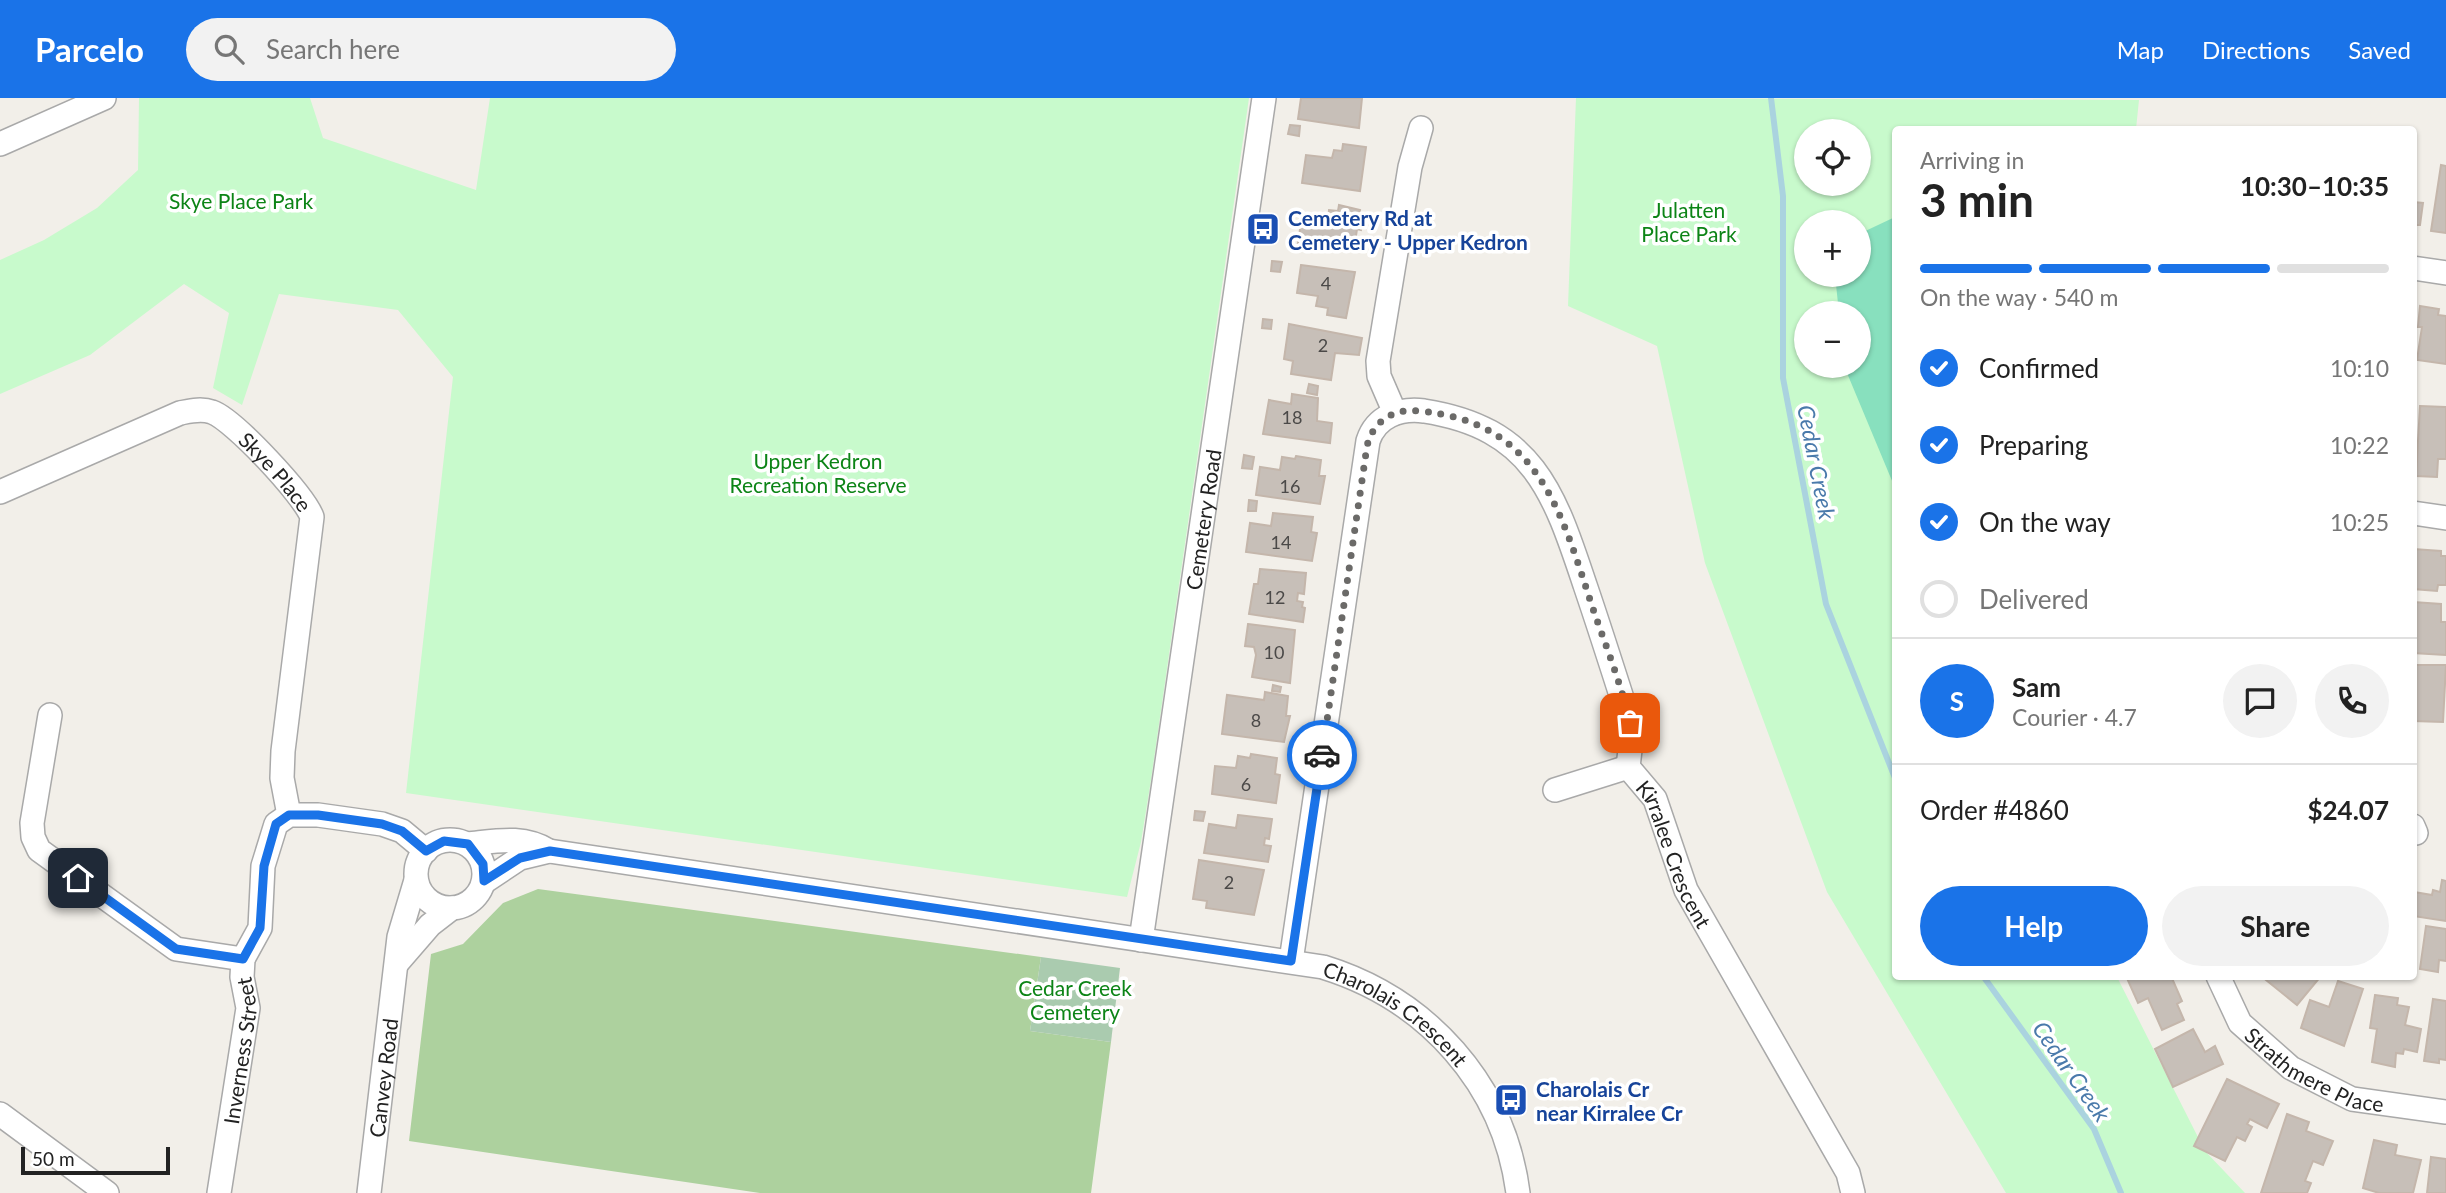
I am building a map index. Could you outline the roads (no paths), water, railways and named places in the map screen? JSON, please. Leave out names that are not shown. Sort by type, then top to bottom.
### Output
[{"type":"street","points":[[0,144],[104,98]]},
{"type":"street","name":"Cemetery Road","points":[[1141,940],[1264,98]]},
{"type":"street","points":[[1291,961],[1367,446],[1374,429],[1395,413],[1380,380],[1378,365],[1410,167],[1421,128]]},
{"type":"street","points":[[2417,269],[2446,273]]},
{"type":"street","name":"Skye Place","points":[[0,492],[180,413],[196,410],[212,412],[227,422],[299,493],[312,517],[283,751],[282,778],[289,815]]},
{"type":"street","name":"Kirralee Crescent","points":[[1395,413],[1426,412],[1479,427],[1511,447],[1543,480],[1569,536],[1629,716],[1632,733],[1628,767],[1653,794],[1686,890],[1848,1173],[1853,1193]]},
{"type":"street","points":[[2417,514],[2446,518]]},
{"type":"street","points":[[50,715],[32,823],[33,837],[39,850],[176,949],[243,959]]},
{"type":"street","points":[[1555,790],[1628,767]]},
{"type":"street","points":[[289,815],[318,815],[392,826],[426,851]]},
{"type":"street","name":"Inverness Street","points":[[219,1193],[248,1008],[242,977],[243,959],[260,928],[264,866],[270,839],[276,824],[289,815]]},
{"type":"street","points":[[452,908],[428,900],[416,880],[417,868],[426,851],[444,841],[468,844],[520,839],[533,841],[550,851]]},
{"type":"street","points":[[468,844],[483,864],[484,881]]},
{"type":"street","points":[[398,962],[430,925],[452,908],[471,901],[484,881],[520,858],[550,851],[1141,940]]},
{"type":"street","name":"Canvey Road","points":[[369,1193],[391,989],[398,962],[399,937],[416,880]]},
{"type":"street","name":"Charolais Crescent","points":[[1141,940],[1291,961],[1331,970],[1370,985],[1410,1009],[1447,1042],[1471,1071],[1499,1120],[1511,1154],[1518,1193]]},
{"type":"street","name":"Strathmere Place","points":[[2220,980],[2240,1023],[2291,1068],[2351,1099],[2446,1112]]},
{"type":"street","points":[[0,1114],[107,1193]]},
{"type":"waterway","name":"Cedar Creek","points":[[1771,98],[1783,196],[1783,378],[1826,604],[1892,770]]},
{"type":"waterway","name":"Cedar Creek","points":[[1986,980],[2094,1129],[2121,1193]]},
{"type":"place","name":"Cemetery Rd at Cemetery - Upper Kedron","points":[[1263,229]]},
{"type":"place","name":"Charolais Cr near Kirralee Cr","points":[[1511,1100]]},
{"type":"park label","name":"Skye Place Park","points":[[241,200]]},
{"type":"park label","name":"Julatten Place Park","points":[[1689,221]]},
{"type":"park label","name":"Upper Kedron Recreation Reserve","points":[[818,472]]},
{"type":"park label","name":"Cedar Creek Cemetery","points":[[1075,999]]}]
